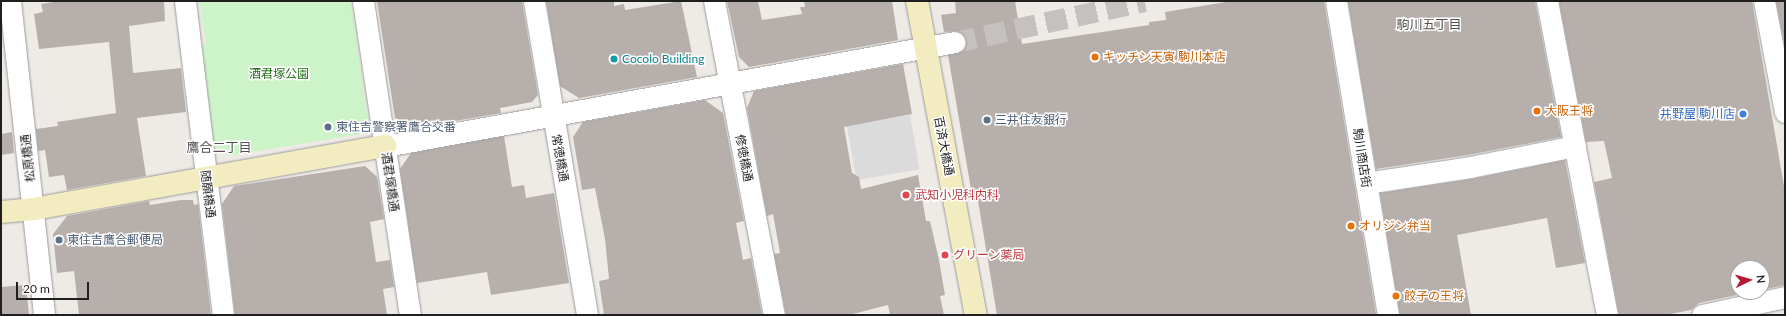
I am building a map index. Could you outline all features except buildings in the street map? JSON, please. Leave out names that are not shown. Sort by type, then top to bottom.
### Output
[{"type":"street","name":"松原橋通","points":[[10,1],[34,209],[44,315]]},
{"type":"street","name":"随願橋通","points":[[185,1],[223,315]]},
{"type":"street","name":"酒君塚橋通","points":[[363,1],[410,315]]},
{"type":"street","name":"常徳橋通","points":[[534,1],[587,315]]},
{"type":"street","name":"修徳橋通","points":[[714,1],[774,315]]},
{"type":"street","name":"百済大橋通","points":[[917,1],[976,315]]},
{"type":"street","name":"駒川商店街","points":[[1336,1],[1388,315]]},
{"type":"street","points":[[1547,1],[1607,315]]},
{"type":"street","points":[[1764,1],[1785,112]]},
{"type":"street","points":[[1,212],[34,209],[955,42]]},
{"type":"street","points":[[1366,183],[1470,167],[1575,146]]},
{"type":"street","points":[[1702,315],[1785,297]]},
{"type":"green space","name":"酒君塚公園","points":[[199,1],[351,1],[368,121],[360,134],[228,156],[213,144],[202,48],[206,43]]},
{"type":"shaded area","points":[[910,115],[920,169],[857,180],[847,126]]},
{"type":"tunnel","points":[[955,42],[1145,1]]},
{"type":"place","name":"キッチン天寅 駒川本店","points":[[1095,57]]},
{"type":"place","name":"Cocolo Building","points":[[614,59]]},
{"type":"place","name":"大阪王将","points":[[1537,111]]},
{"type":"place","name":"井野屋 駒川店","points":[[1743,114]]},
{"type":"place","name":"三井住友銀行","points":[[987,120]]},
{"type":"place","name":"東住吉警察署鷹合交番","points":[[328,127]]},
{"type":"place","name":"武知小児科内科","points":[[906,195]]},
{"type":"place","name":"オリジン弁当","points":[[1351,226]]},
{"type":"place","name":"東住吉鷹合郵便局","points":[[59,240]]},
{"type":"place","name":"グリーン薬局","points":[[945,255]]},
{"type":"place","name":"餃子の王将","points":[[1396,296]]},
{"type":"district","name":"駒川五丁目","points":[[1429,24]]},
{"type":"district","name":"鷹合二丁目","points":[[219,147]]}]
